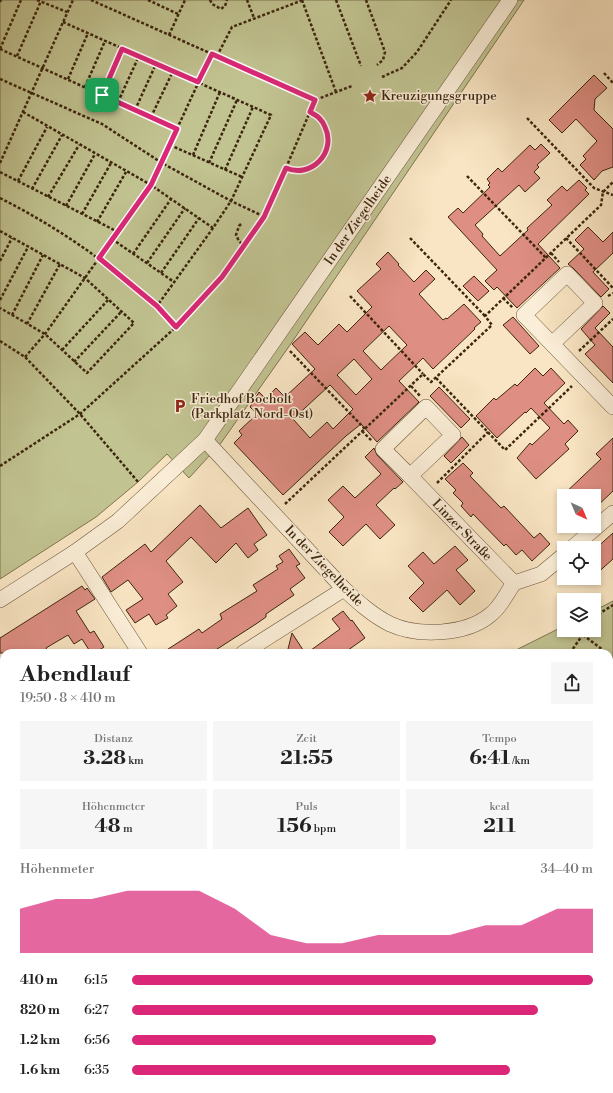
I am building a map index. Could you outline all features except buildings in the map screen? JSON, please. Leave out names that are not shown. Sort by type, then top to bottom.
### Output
[{"type":"street","name":"In der Ziegelheide","points":[[0,600],[75,552],[118,521],[205,440],[510,0]]},
{"type":"street","points":[[552,344],[595,303],[567,274],[524,315],[582,376],[613,407]]},
{"type":"street","name":"Linzer Straße","points":[[410,476],[453,435],[426,407],[383,449],[514,583]]},
{"type":"street","name":"In der Ziegelheide","points":[[205,440],[344,589],[366,609],[391,624],[422,632],[440,633],[472,625],[490,616],[501,604],[514,583]]},
{"type":"street","points":[[580,541],[613,514]]},
{"type":"street","points":[[75,552],[137,649]]},
{"type":"street","points":[[514,583],[541,574],[557,561]]},
{"type":"street","points":[[249,649],[344,589]]},
{"type":"path","points":[[21,0],[0,49],[177,129]]},
{"type":"path","points":[[0,163],[73,0]]},
{"type":"path","points":[[91,0],[315,100],[352,86]]},
{"type":"path","points":[[148,0],[178,14]]},
{"type":"path","points":[[169,35],[185,0]]},
{"type":"path","points":[[210,0],[212,4],[221,9],[225,6],[227,0]]},
{"type":"path","points":[[247,0],[254,18]]},
{"type":"path","points":[[217,56],[232,27],[302,0],[336,92]]},
{"type":"path","points":[[336,0],[361,66]]},
{"type":"path","points":[[366,0],[385,52],[383,60],[377,65]]},
{"type":"path","points":[[382,77],[402,68],[417,52],[451,0]]},
{"type":"path","points":[[17,56],[39,1],[67,12]]},
{"type":"path","points":[[63,22],[270,115],[231,201],[214,228],[157,306]]},
{"type":"path","points":[[68,79],[88,33]]},
{"type":"path","points":[[85,87],[105,41]]},
{"type":"path","points":[[102,95],[122,49]]},
{"type":"path","points":[[25,358],[45,334],[151,185],[212,54]]},
{"type":"path","points":[[118,102],[139,56]]},
{"type":"path","points":[[134,110],[156,64]]},
{"type":"path","points":[[151,118],[173,71]]},
{"type":"path","points":[[604,73],[613,83]]},
{"type":"path","points":[[0,79],[102,124],[162,163],[231,201],[264,217]]},
{"type":"path","points":[[193,155],[220,92]]},
{"type":"path","points":[[209,162],[237,100]]},
{"type":"path","points":[[0,466],[80,414],[176,327],[222,277],[264,217],[315,100]]},
{"type":"path","points":[[225,170],[253,107]]},
{"type":"path","points":[[23,112],[151,185],[214,228]]},
{"type":"path","points":[[286,168],[294,171],[311,168],[322,160],[328,146],[328,133],[321,119],[310,112]]},
{"type":"path","points":[[527,118],[594,188],[613,194]]},
{"type":"path","points":[[18,181],[47,127]]},
{"type":"path","points":[[32,189],[62,135]]},
{"type":"path","points":[[48,197],[79,145]]},
{"type":"path","points":[[170,145],[242,177]]},
{"type":"path","points":[[66,206],[96,154]]},
{"type":"path","points":[[82,214],[111,163]]},
{"type":"path","points":[[0,172],[118,232]]},
{"type":"path","points":[[97,222],[126,172]]},
{"type":"path","points":[[467,176],[546,258]]},
{"type":"path","points":[[485,316],[566,238],[602,206],[603,192],[613,182]]},
{"type":"path","points":[[0,198],[56,229],[99,258],[157,306],[176,327]]},
{"type":"path","points":[[133,254],[171,199]]},
{"type":"path","points":[[147,263],[185,208]]},
{"type":"path","points":[[161,273],[199,218]]},
{"type":"path","points":[[241,224],[236,235],[244,246]]},
{"type":"path","points":[[0,231],[85,278],[134,323],[87,373],[45,334],[0,308]]},
{"type":"path","points":[[0,261],[12,238]]},
{"type":"path","points":[[350,296],[431,382],[492,325],[410,238]]},
{"type":"path","points":[[566,238],[613,288]]},
{"type":"path","points":[[112,239],[174,282]]},
{"type":"path","points":[[0,300],[28,247]]},
{"type":"path","points":[[12,315],[44,256]]},
{"type":"path","points":[[27,324],[60,264]]},
{"type":"path","points":[[62,350],[108,300]]},
{"type":"path","points":[[74,362],[121,312]]},
{"type":"path","points":[[568,361],[613,319]]},
{"type":"path","points":[[0,341],[25,358],[80,414],[148,494]]},
{"type":"path","points":[[290,351],[365,429]]},
{"type":"path","points":[[275,514],[423,374]]},
{"type":"path","points":[[436,378],[505,450],[582,376]]},
{"type":"path","points":[[426,493],[488,432]]},
{"type":"path","points":[[601,613],[613,605]]},
{"type":"path","points":[[573,649],[582,637]]},
{"type":"path","points":[[586,637],[601,649]]},
{"type":"green space","points":[[0,0],[524,0],[290,345],[221,443],[189,478],[167,454],[138,482],[96,517],[0,579]]},
{"type":"green space","points":[[613,601],[613,649],[518,649],[557,630],[557,637],[601,637],[601,607]]},
{"type":"place","name":"Kreuzigungsgruppe","points":[[370,96]]},
{"type":"place","name":"Friedhof Bocholt (Parkplatz Nord-Ost)","points":[[180,406]]},
{"type":"route","points":[[122,49],[198,82],[212,54],[315,100],[310,112],[321,119],[328,133],[328,146],[322,160],[311,168],[302,171],[294,171],[286,168],[264,217],[222,277],[176,327],[157,306],[99,258],[151,185],[177,129],[102,95],[122,49]]}]
